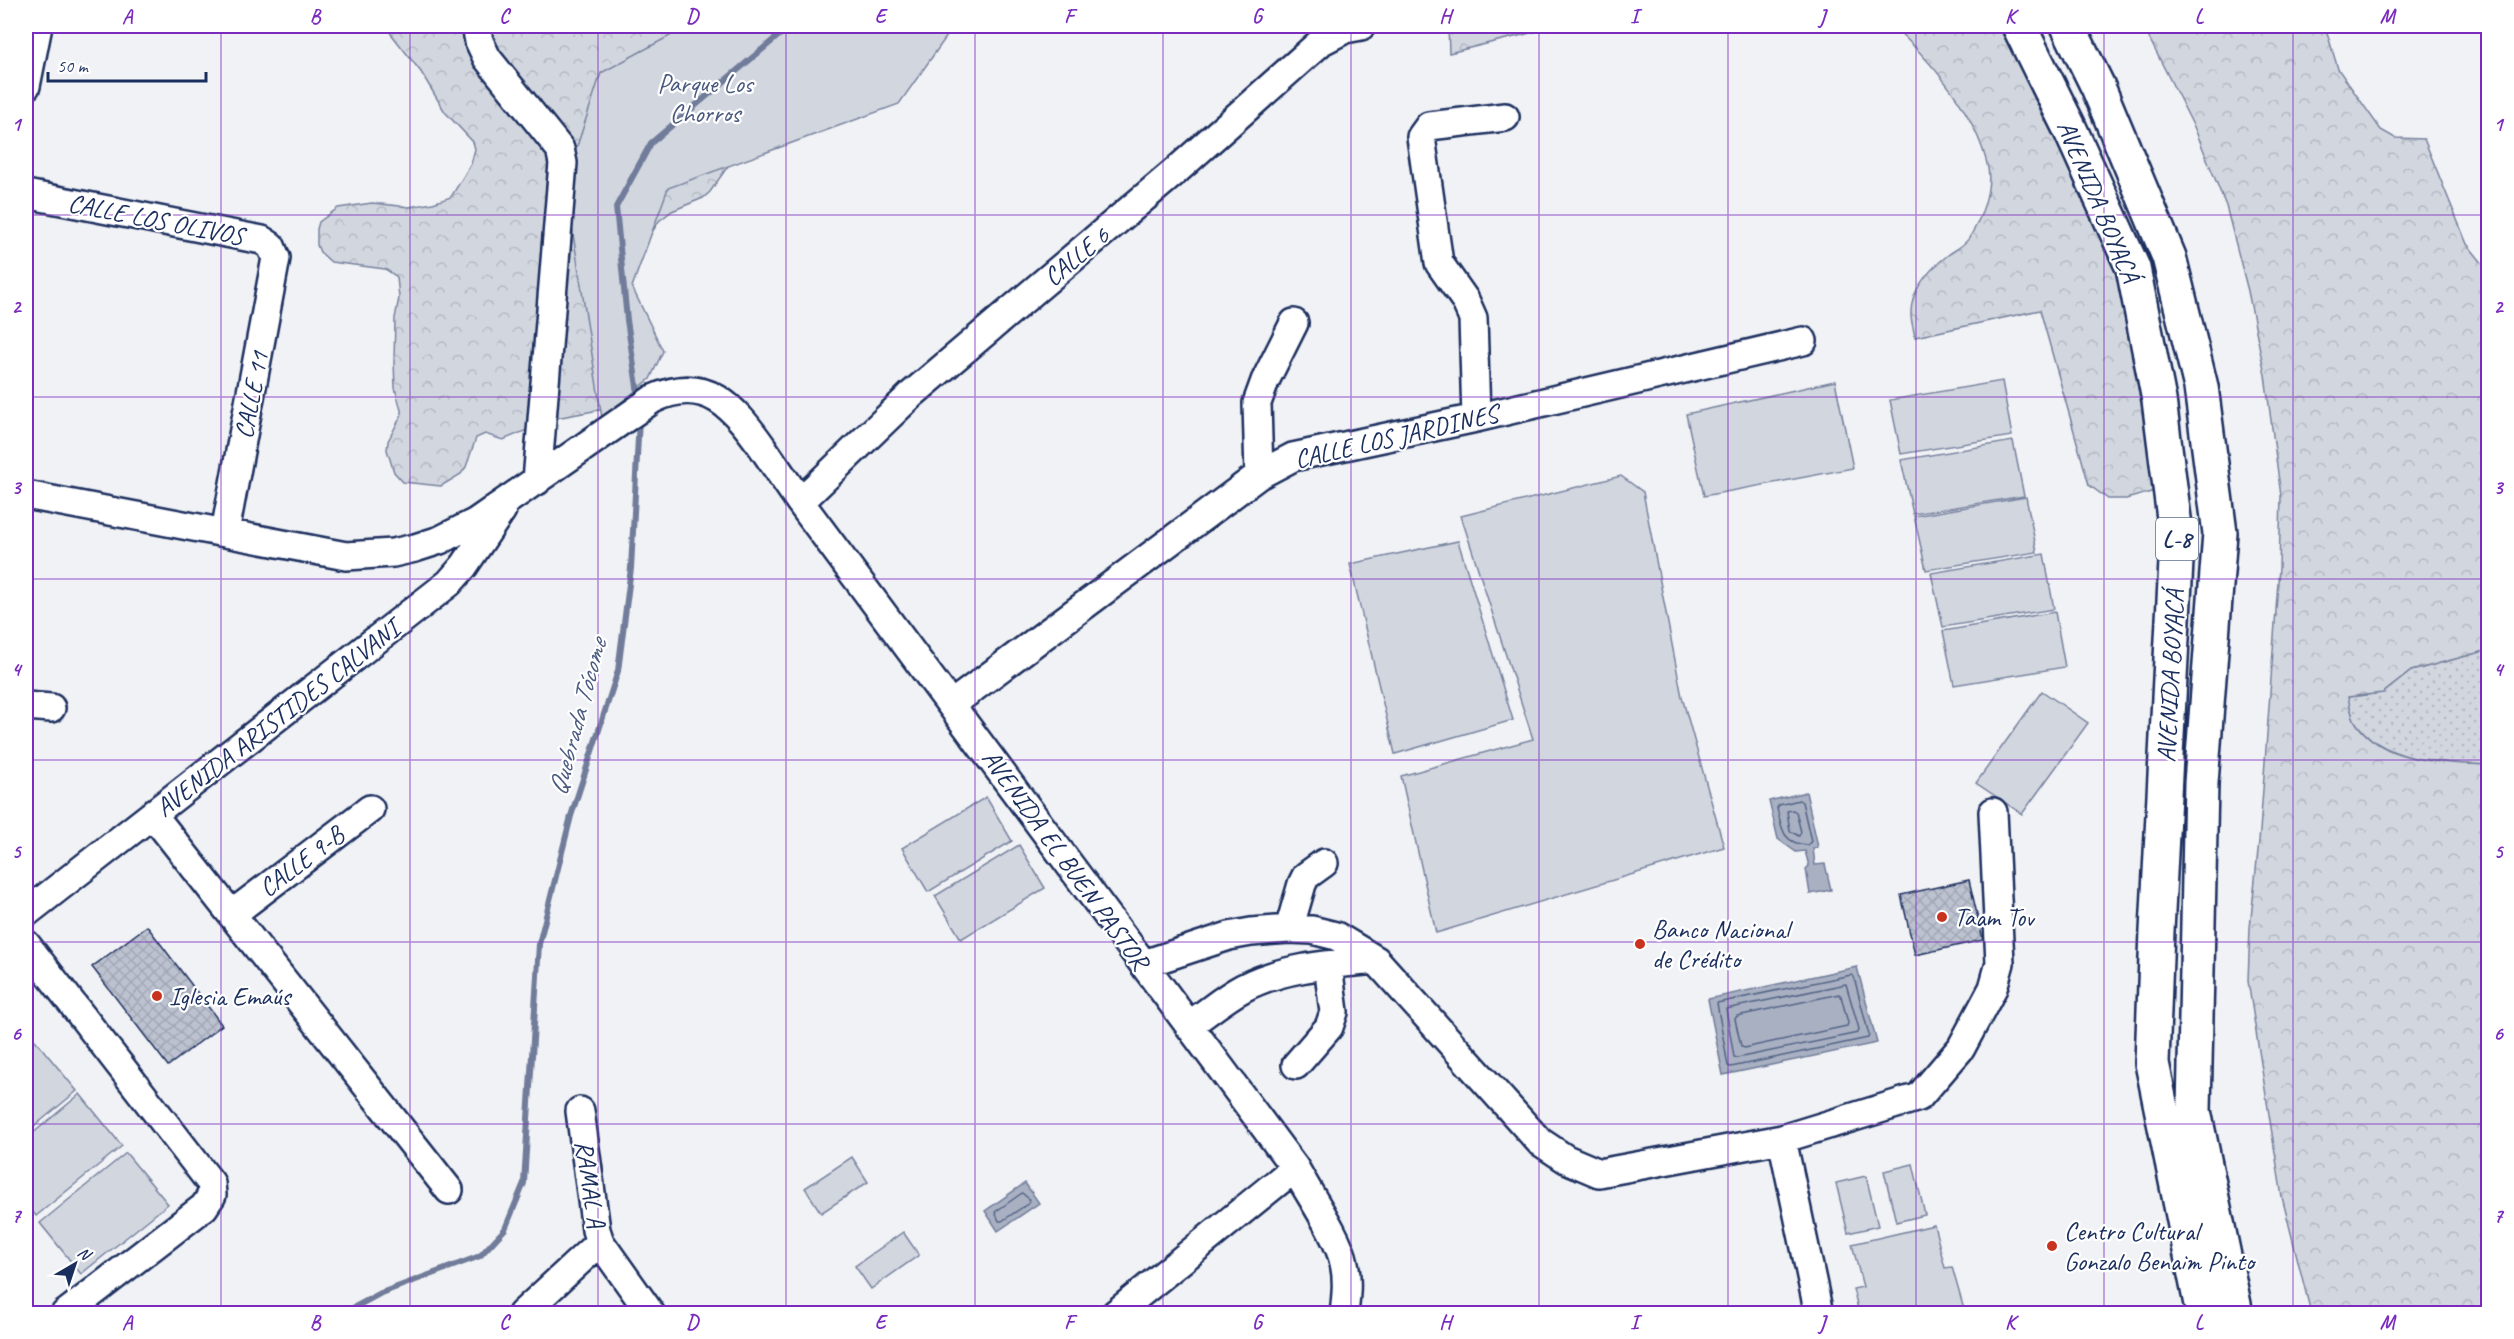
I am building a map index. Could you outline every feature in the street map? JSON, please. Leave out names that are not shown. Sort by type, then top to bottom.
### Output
[{"type":"highway","name":"AVENIDA BOYACÁ","points":[[2019,26],[2069,127],[2133,268],[2159,400],[2177,542],[2152,1063],[2203,1314]]},
{"type":"highway","name":"AVENIDA BOYACÁ","points":[[2068,26],[2098,87],[2169,257],[2203,398],[2220,533],[2201,783],[2194,1111],[2236,1314]]},
{"type":"street","points":[[26,86],[38,26]]},
{"type":"street","points":[[476,26],[478,41],[487,57],[560,149],[563,163],[537,481]]},
{"type":"street","name":"CALLE 6","points":[[800,502],[911,395],[1178,169],[1322,41],[1351,27]]},
{"type":"street","points":[[1476,418],[1473,318],[1465,300],[1439,263],[1421,137],[1429,126],[1505,117]]},
{"type":"street","name":"CALLE LOS OLIVOS","points":[[26,194],[262,240],[271,246],[276,258]]},
{"type":"street","name":"CALLE 11","points":[[225,532],[276,258]]},
{"type":"street","points":[[1259,475],[1257,403],[1264,381],[1294,323]]},
{"type":"street","name":"CALLE LOS JARDINES","points":[[951,704],[1259,475],[1293,457],[1476,418],[1803,341]]},
{"type":"street","name":"AVENIDA EL BUEN PASTOR","points":[[26,495],[346,556],[372,556],[393,553],[440,540],[476,522],[653,399],[667,392],[701,391],[730,407],[745,423],[800,502],[1295,1168],[1339,1247],[1344,1263],[1346,1296],[1344,1314]]},
{"type":"street","name":"AVENIDA ARISTIDES CALVANI","points":[[26,912],[449,583],[464,566],[507,501]]},
{"type":"street","name":"CALLE 9-B","points":[[232,914],[370,809]]},
{"type":"street","points":[[1144,964],[1229,936],[1289,929],[1312,930],[1336,936],[1376,960],[1539,1141],[1566,1159],[1599,1173],[1782,1139],[1919,1097],[1961,1048],[1993,988],[2000,963],[1993,812]]},
{"type":"street","points":[[153,815],[449,1190]]},
{"type":"street","points":[[1289,929],[1306,876],[1324,863]]},
{"type":"street","points":[[26,944],[211,1183],[212,1195],[204,1207],[65,1314]]},
{"type":"street","points":[[1189,1025],[1244,987],[1282,974],[1328,965],[1376,960]]},
{"type":"street","points":[[1296,1065],[1329,1028],[1334,1012],[1328,965]]},
{"type":"street","name":"RAMAL A","points":[[580,1111],[593,1216],[600,1242],[651,1314]]},
{"type":"street","points":[[1782,1139],[1819,1314]]},
{"type":"street","points":[[1115,1314],[1295,1168]]},
{"type":"street","points":[[522,1314],[600,1242]]},
{"type":"green space","points":[[385,26],[917,26],[730,163],[710,192],[703,198],[672,211],[659,221],[631,266],[604,409],[556,418],[503,440],[485,434],[476,438],[466,467],[461,474],[441,486],[403,482],[394,472],[387,450],[388,441],[402,414],[395,388],[394,362],[395,318],[399,298],[397,277],[385,269],[331,262],[320,252],[317,245],[319,222],[338,208],[372,203],[409,207],[433,203],[451,197],[471,164],[475,149],[473,142],[445,112],[421,72]]},
{"type":"green space","name":"Parque Los Chorros","points":[[688,26],[954,26],[899,104],[668,188],[632,287],[663,351],[650,379],[602,418],[565,183],[601,73]]},
{"type":"green space","points":[[1448,26],[1559,26],[1449,53]]},
{"type":"green space","points":[[1893,26],[2013,26],[2129,240],[2155,491],[2126,499],[2108,499],[2089,485],[2040,310],[1915,337],[1911,320],[1914,297],[1922,281],[1934,267],[1969,238],[1985,204],[1989,176],[1974,128],[1951,90],[1923,56]]},
{"type":"green space","points":[[2143,26],[2325,26],[2338,69],[2381,130],[2395,138],[2424,139],[2467,244],[2488,270],[2488,650],[2411,671],[2383,693],[2348,697],[2356,723],[2382,747],[2416,759],[2488,765],[2488,1313],[2311,1313],[2282,1197],[2248,981],[2250,928],[2260,831],[2279,568],[2281,496],[2265,375],[2248,291],[2226,206],[2195,129]]},
{"type":"green space","points":[[1835,381],[1853,468],[1704,496],[1686,414]]},
{"type":"green space","points":[[2002,381],[2012,436],[1901,454],[1890,400]]},
{"type":"green space","points":[[2013,441],[2024,496],[1913,514],[1901,460]]},
{"type":"green space","points":[[1621,476],[1643,492],[1682,697],[1724,847],[1436,933],[1401,776],[1533,739],[1461,516]]},
{"type":"green space","points":[[2026,497],[2037,552],[1926,570],[1914,516]]},
{"type":"green space","points":[[1458,541],[1513,720],[1395,754],[1350,564]]},
{"type":"green space","points":[[2044,554],[2054,609],[1943,627],[1931,573]]},
{"type":"green space","points":[[2055,612],[2065,667],[1954,685],[1943,631]]},
{"type":"green space","points":[[2488,650],[2488,765],[2435,761],[2399,753],[2382,746],[2368,736],[2354,720],[2347,697],[2383,693],[2411,671]]},
{"type":"green space","points":[[2042,691],[2088,723],[2022,814],[1976,783]]},
{"type":"green space","points":[[986,797],[1012,841],[928,892],[902,848]]},
{"type":"green space","points":[[1019,845],[1045,888],[961,939],[935,896]]},
{"type":"green space","points":[[35,1040],[77,1091],[26,1133],[26,1048]]},
{"type":"green space","points":[[80,1094],[122,1146],[36,1216],[26,1203],[26,1139]]},
{"type":"green space","points":[[126,1153],[168,1204],[81,1274],[40,1223]]},
{"type":"green space","points":[[852,1157],[868,1182],[821,1213],[805,1188]]},
{"type":"green space","points":[[1913,1164],[1925,1215],[1896,1222],[1884,1171]]},
{"type":"green space","points":[[1866,1176],[1878,1226],[1848,1233],[1836,1183]]},
{"type":"green space","points":[[1934,1225],[1945,1268],[1952,1267],[1965,1313],[1859,1313],[1853,1289],[1863,1287],[1852,1244]]},
{"type":"green space","points":[[903,1232],[919,1255],[871,1289],[855,1266]]},
{"type":"water","points":[[1806,792],[1818,847],[1813,848],[1815,865],[1825,864],[1831,890],[1810,894],[1806,869],[1809,866],[1805,851],[1796,852],[1778,839],[1769,801]]},
{"type":"water","points":[[1857,967],[1877,1043],[1723,1075],[1708,999]]},
{"type":"water","points":[[1025,1183],[1039,1203],[998,1231],[985,1211]]},
{"type":"building","name":"Taam Tov","points":[[1969,880],[1983,940],[1915,955],[1901,895]]},
{"type":"building","name":"Iglesia Emaús","points":[[147,926],[222,1025],[168,1066],[92,967]]},
{"type":"waterway","name":"Quebrada Tócome","points":[[639,400],[627,320],[616,207],[651,143],[790,26]]},
{"type":"waterway","name":"Quebrada Tócome","points":[[342,1314],[381,1293],[480,1256],[505,1229],[524,1183],[539,944],[571,816],[618,671],[631,568],[639,419]]},
{"type":"place","name":"Taam Tov","points":[[1942,917]]},
{"type":"place","name":"Banco Nacional de Crédito","points":[[1640,944]]},
{"type":"place","name":"Iglesia Emaús","points":[[157,996]]},
{"type":"place","name":"Centro Cultural Gonzalo Benaim Pinto","points":[[2052,1246]]}]
